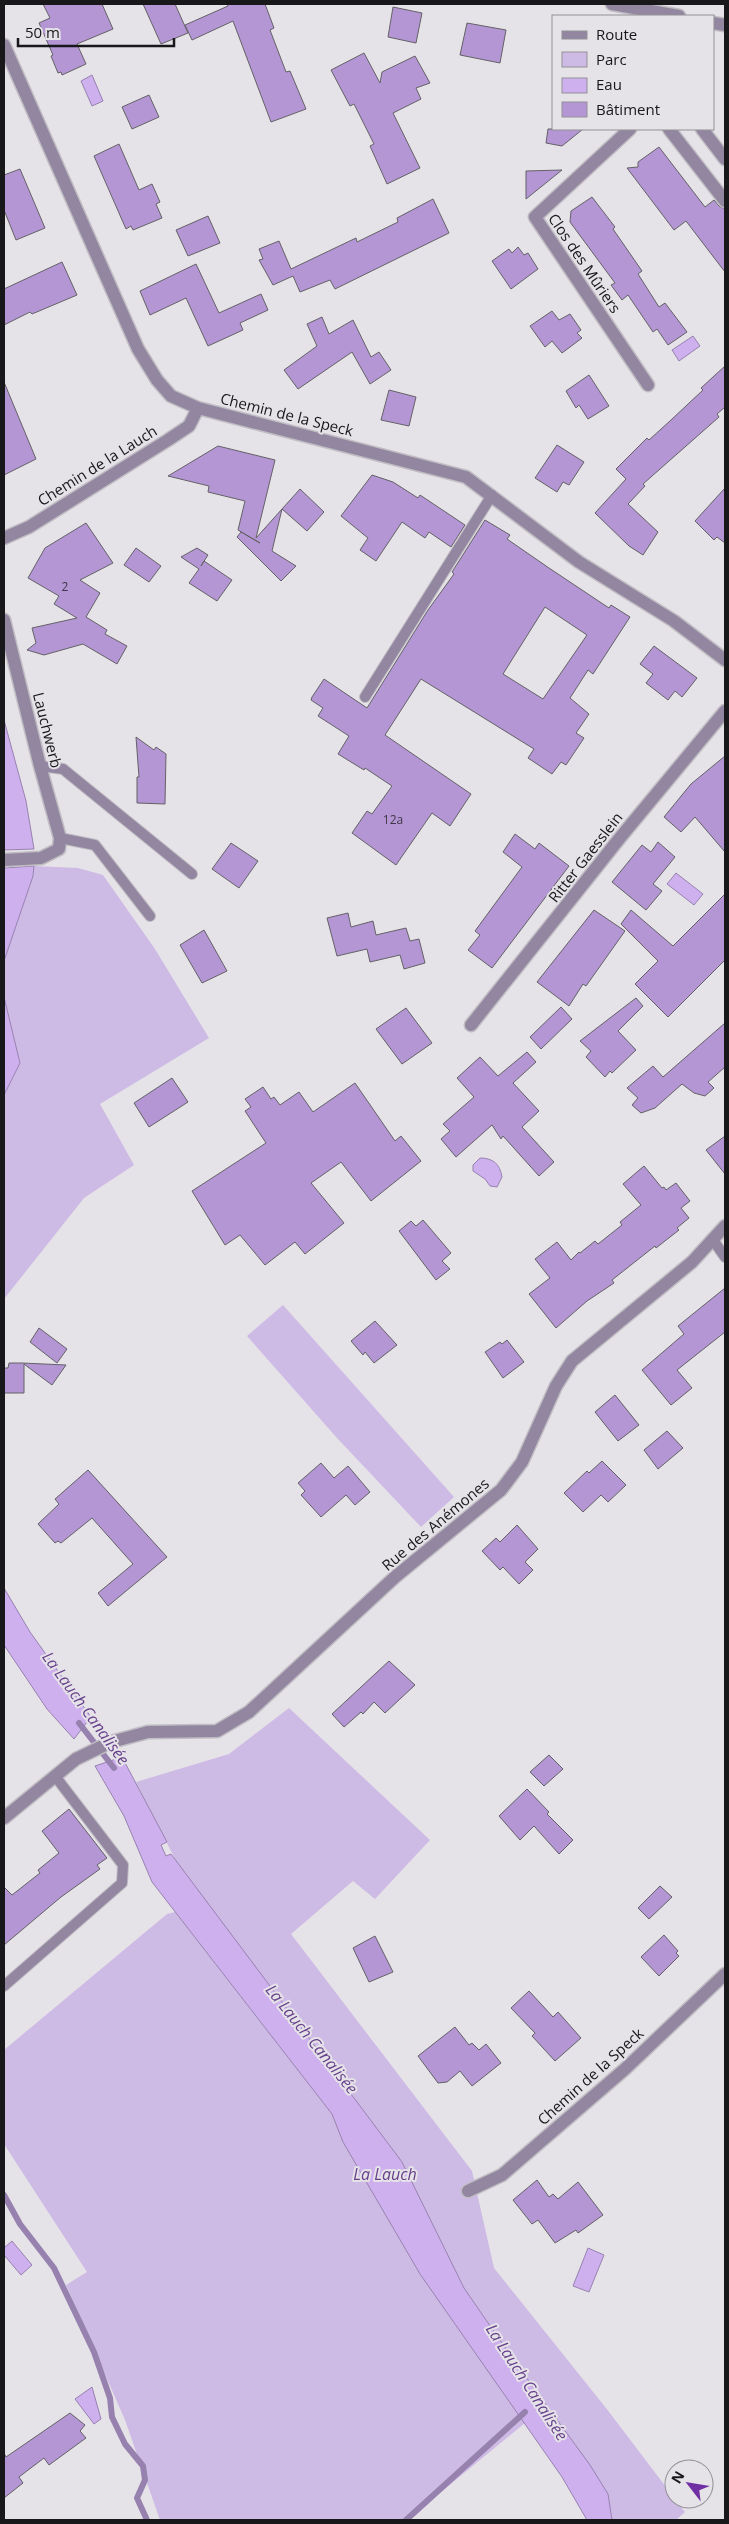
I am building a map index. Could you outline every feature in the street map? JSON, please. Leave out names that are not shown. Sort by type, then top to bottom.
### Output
[{"type":"street","points":[[612,4],[673,15]]},
{"type":"street","name":"Chemin de la Speck","points":[[4,45],[138,349],[156,380],[172,396],[198,408],[466,477],[492,494],[579,562],[674,621],[725,660]]},
{"type":"street","name":"Clos des Mûriers","points":[[629,130],[535,217],[648,385]]},
{"type":"street","points":[[670,130],[725,201]]},
{"type":"street","points":[[703,130],[725,159]]},
{"type":"street","name":"Chemin de la Lauch","points":[[4,538],[29,527],[189,426],[198,408]]},
{"type":"street","name":"Lauchwerb","points":[[4,620],[60,844]]},
{"type":"street","name":"Ritter Gaesslein","points":[[471,1025],[619,839],[725,711]]},
{"type":"street","points":[[4,860],[41,858],[60,844]]},
{"type":"street","name":"Rue des Anémones","points":[[4,1818],[76,1759],[117,1741],[148,1732],[216,1731],[249,1712],[395,1578],[501,1490],[522,1462],[556,1386],[572,1361],[692,1262],[725,1226]]},
{"type":"street","name":"Chemin de la Speck","points":[[468,2191],[502,2175],[625,2069],[725,1974]]},
{"type":"lane","points":[[365,696],[492,494]]},
{"type":"lane","points":[[40,766],[64,769],[192,874]]},
{"type":"lane","points":[[60,844],[95,845],[150,916]]},
{"type":"lane","points":[[713,1240],[725,1257]]},
{"type":"lane","points":[[4,1986],[122,1883],[123,1865],[55,1776]]},
{"type":"green space","points":[[34,866],[78,868],[103,875],[155,949],[209,1038],[100,1104],[134,1165],[84,1198],[4,1299],[4,1095],[20,1063],[4,997],[4,961],[33,876]]},
{"type":"green space","points":[[283,1305],[454,1497],[421,1527],[337,1438],[247,1336]]},
{"type":"green space","points":[[289,1708],[430,1840],[375,1899],[353,1881],[291,1934],[472,2171],[494,2268],[606,2408],[664,2484],[664,2509],[683,2509],[685,2512],[676,2520],[612,2520],[609,2508],[575,2444],[464,2288],[402,2162],[177,1863],[136,1782],[229,1754]]},
{"type":"green space","points":[[175,1912],[332,2114],[343,2142],[420,2274],[525,2423],[407,2520],[160,2520],[125,2420],[66,2285],[87,2272],[4,2144],[4,2050],[167,1914]]},
{"type":"water","points":[[92,75],[103,101],[92,106],[81,81]]},
{"type":"water","points":[[693,336],[700,346],[679,361],[672,350]]},
{"type":"water","points":[[4,720],[26,801],[34,849],[4,850]]},
{"type":"water","points":[[34,866],[33,876],[4,961],[4,868]]},
{"type":"water","points":[[676,873],[703,894],[694,905],[667,884]]},
{"type":"water","points":[[4,997],[20,1063],[4,1095]]},
{"type":"water","points":[[480,1158],[489,1159],[498,1165],[502,1177],[497,1187],[490,1186],[485,1179],[473,1171],[473,1165]]},
{"type":"water","points":[[4,1588],[30,1632],[91,1717],[74,1739],[47,1709],[4,1645]]},
{"type":"water","name":"La Lauch","points":[[122,1757],[167,1842],[161,1845],[166,1856],[171,1854],[402,2162],[464,2288],[590,2465],[608,2494],[612,2520],[587,2520],[562,2477],[420,2274],[343,2142],[332,2114],[152,1882],[124,1816],[95,1766]]},
{"type":"water","points":[[12,2241],[32,2265],[21,2275],[4,2255],[4,2248]]},
{"type":"water","points":[[588,2248],[604,2255],[589,2292],[573,2286]]},
{"type":"water","points":[[92,2387],[101,2419],[94,2424],[75,2399]]},
{"type":"building","points":[[43,4],[102,4],[113,29],[77,44],[86,64],[62,75],[61,72],[58,73],[51,56],[53,55],[39,23],[50,18]]},
{"type":"building","points":[[143,4],[175,4],[188,33],[161,44]]},
{"type":"building","points":[[227,4],[265,4],[274,28],[270,30],[286,72],[290,71],[306,109],[271,122],[233,21],[192,40],[185,25],[228,6]]},
{"type":"building","points":[[393,7],[422,13],[416,43],[388,37]]},
{"type":"building","points":[[467,23],[506,30],[500,63],[460,55]]},
{"type":"building","points":[[364,53],[380,83],[382,72],[415,56],[430,83],[416,88],[421,99],[393,113],[420,168],[387,184],[370,146],[374,144],[354,104],[350,106],[331,70]]},
{"type":"building","points":[[149,95],[159,117],[132,129],[122,107]]},
{"type":"building","points":[[548,129],[582,130],[562,146],[546,143]]},
{"type":"building","points":[[119,144],[139,190],[152,184],[160,202],[156,204],[162,218],[133,230],[131,226],[126,229],[94,156]]},
{"type":"building","points":[[659,147],[705,207],[714,200],[725,209],[725,272],[686,221],[674,230],[627,168],[638,167],[638,162]]},
{"type":"building","points":[[20,169],[45,228],[16,240],[4,210],[4,175]]},
{"type":"building","points":[[562,170],[526,199],[526,171]]},
{"type":"building","points":[[592,197],[615,227],[613,229],[642,271],[638,274],[659,307],[665,303],[687,332],[668,345],[657,329],[653,332],[628,295],[622,300],[611,285],[615,283],[570,222],[571,211]]},
{"type":"building","points":[[433,199],[449,233],[335,289],[330,280],[300,292],[293,276],[273,285],[259,260],[263,259],[259,249],[279,241],[291,269],[356,238],[357,242],[398,222],[397,218]]},
{"type":"building","points":[[208,216],[220,243],[188,256],[176,230]]},
{"type":"building","points":[[518,247],[524,255],[528,253],[538,269],[511,289],[492,261],[509,249],[512,253]]},
{"type":"building","points":[[62,262],[77,295],[32,314],[30,312],[4,325],[4,289]]},
{"type":"building","points":[[196,264],[219,313],[261,294],[268,310],[240,323],[243,330],[208,346],[186,298],[150,315],[140,291]]},
{"type":"building","points":[[552,311],[559,320],[570,314],[581,330],[577,333],[582,338],[562,353],[552,341],[545,347],[530,326]]},
{"type":"building","points":[[322,317],[329,334],[353,320],[371,357],[379,352],[391,370],[370,384],[352,352],[298,389],[284,370],[317,346],[307,324]]},
{"type":"building","points":[[725,366],[725,407],[717,414],[719,417],[643,484],[645,486],[628,504],[658,532],[643,555],[629,546],[595,513],[626,479],[616,469],[647,438],[649,440],[703,390],[701,388]]},
{"type":"building","points":[[589,375],[609,406],[588,419],[579,405],[576,408],[566,391]]},
{"type":"building","points":[[4,382],[36,459],[4,475]]},
{"type":"building","points":[[389,390],[416,397],[409,426],[381,420]]},
{"type":"building","points":[[557,445],[584,462],[569,485],[563,482],[557,492],[535,478]]},
{"type":"building","points":[[218,446],[275,460],[256,538],[282,509],[272,551],[296,566],[281,581],[237,537],[241,532],[260,543],[238,530],[245,501],[208,492],[209,486],[168,476]]},
{"type":"building","points":[[372,475],[393,482],[418,498],[420,495],[465,525],[451,547],[429,532],[425,538],[402,522],[376,561],[360,550],[368,538],[341,516]]},
{"type":"building","points":[[725,488],[725,543],[717,537],[714,540],[695,521]]},
{"type":"building","points":[[300,489],[324,512],[307,531],[282,509]]},
{"type":"building","points":[[485,520],[510,535],[507,539],[549,568],[609,608],[611,605],[630,617],[593,674],[588,670],[570,698],[589,714],[576,733],[584,738],[566,765],[561,762],[552,774],[528,758],[534,749],[421,679],[385,735],[471,794],[450,826],[432,813],[396,865],[352,833],[367,811],[372,814],[392,786],[365,768],[364,770],[338,754],[349,736],[318,716],[323,708],[311,700],[324,679],[367,708],[428,610],[454,574],[452,572]],"holes":[[[545,607],[587,635],[543,699],[503,674]]]},
{"type":"building","points":[[86,523],[113,563],[80,580],[100,593],[86,617],[107,630],[105,634],[127,646],[117,664],[83,644],[44,655],[27,650],[36,643],[32,628],[77,618],[54,604],[59,596],[28,578],[45,548]]},
{"type":"building","points":[[136,548],[161,566],[149,582],[124,565]]},
{"type":"building","points":[[197,548],[208,555],[204,561],[232,580],[217,601],[189,583],[199,569],[181,557]]},
{"type":"building","points":[[654,646],[697,678],[682,697],[675,691],[668,700],[646,683],[653,674],[640,664]]},
{"type":"building","points":[[136,737],[154,750],[156,747],[166,754],[165,804],[137,803],[137,777],[139,777]]},
{"type":"building","points":[[725,756],[725,852],[695,817],[681,832],[664,817],[691,784]]},
{"type":"building","points":[[515,834],[535,849],[539,843],[569,866],[492,968],[468,950],[480,935],[475,931],[522,867],[503,852]]},
{"type":"building","points":[[658,842],[675,857],[653,884],[662,891],[646,910],[612,882],[642,845],[651,852]]},
{"type":"building","points":[[231,843],[258,861],[239,888],[212,869]]},
{"type":"building","points":[[725,894],[725,960],[668,1017],[635,984],[658,961],[621,924],[631,910],[673,946]]},
{"type":"building","points":[[594,910],[625,931],[586,986],[583,984],[569,1006],[537,982]]},
{"type":"building","points":[[348,913],[351,927],[373,921],[376,935],[406,928],[410,941],[419,939],[425,963],[404,969],[400,955],[370,962],[367,949],[337,956],[327,918]]},
{"type":"building","points":[[204,930],[227,971],[202,983],[180,945]]},
{"type":"building","points":[[636,998],[643,1006],[618,1031],[636,1050],[612,1073],[610,1071],[605,1077],[586,1057],[591,1051],[580,1041]]},
{"type":"building","points":[[561,1007],[572,1019],[541,1049],[530,1037]]},
{"type":"building","points":[[406,1008],[432,1043],[402,1064],[376,1029]]},
{"type":"building","points":[[725,1023],[725,1067],[708,1082],[714,1088],[705,1096],[694,1093],[682,1084],[655,1108],[641,1113],[632,1105],[638,1098],[627,1088],[653,1066],[663,1077]]},
{"type":"building","points":[[527,1052],[536,1062],[513,1083],[539,1111],[522,1127],[554,1162],[539,1176],[503,1136],[501,1139],[492,1125],[456,1157],[441,1139],[450,1131],[443,1124],[474,1097],[457,1078],[480,1057],[498,1076]]},
{"type":"building","points":[[172,1078],[188,1102],[149,1127],[134,1103]]},
{"type":"building","points":[[355,1083],[395,1141],[401,1136],[421,1161],[371,1201],[341,1162],[311,1183],[344,1223],[305,1254],[295,1242],[265,1265],[240,1235],[225,1245],[192,1191],[266,1143],[245,1111],[251,1107],[245,1099],[263,1087],[271,1099],[274,1097],[280,1105],[299,1092],[313,1112]]},
{"type":"building","points":[[725,1136],[725,1174],[706,1150]]},
{"type":"building","points":[[644,1166],[662,1188],[664,1187],[666,1190],[676,1183],[690,1201],[681,1208],[689,1218],[677,1228],[679,1230],[656,1248],[655,1246],[612,1280],[614,1283],[587,1301],[556,1328],[529,1294],[550,1278],[535,1259],[557,1242],[571,1260],[595,1241],[598,1244],[622,1225],[620,1222],[641,1205],[623,1184]]},
{"type":"building","points":[[423,1220],[451,1253],[442,1261],[450,1269],[436,1280],[399,1231],[411,1221],[416,1226]]},
{"type":"building","points":[[725,1288],[725,1332],[677,1370],[692,1388],[671,1405],[642,1370],[684,1334],[678,1326]]},
{"type":"building","points":[[375,1321],[397,1345],[374,1363],[365,1352],[363,1355],[351,1341]]},
{"type":"building","points":[[39,1328],[67,1349],[57,1363],[30,1342]]},
{"type":"building","points":[[507,1340],[524,1362],[503,1378],[485,1352],[500,1342],[502,1344]]},
{"type":"building","points":[[9,1363],[66,1365],[52,1385],[24,1364],[24,1393],[4,1393],[4,1368],[8,1368]]},
{"type":"building","points":[[615,1395],[639,1425],[618,1441],[595,1412]]},
{"type":"building","points":[[667,1431],[683,1448],[658,1469],[644,1450]]},
{"type":"building","points":[[602,1461],[626,1485],[608,1502],[601,1495],[583,1512],[564,1493],[587,1471],[589,1473]]},
{"type":"building","points":[[321,1463],[334,1478],[348,1466],[370,1492],[355,1505],[346,1495],[321,1517],[301,1495],[305,1491],[298,1483]]},
{"type":"building","points":[[88,1470],[167,1557],[108,1606],[98,1593],[133,1564],[92,1518],[61,1543],[58,1541],[55,1543],[38,1524],[59,1504],[55,1499]]},
{"type":"building","points":[[517,1525],[538,1549],[525,1562],[533,1570],[519,1584],[503,1567],[500,1570],[482,1551],[496,1538],[500,1542]]},
{"type":"building","points":[[389,1661],[415,1685],[385,1713],[374,1702],[363,1714],[361,1712],[344,1727],[332,1714]]},
{"type":"building","points":[[549,1755],[563,1769],[544,1786],[530,1772]]},
{"type":"building","points":[[527,1789],[549,1812],[547,1814],[573,1840],[559,1854],[534,1826],[520,1840],[499,1816]]},
{"type":"building","points":[[69,1809],[107,1858],[97,1865],[100,1869],[61,1897],[4,1945],[4,1887],[12,1895],[40,1873],[38,1870],[59,1853],[42,1831]]},
{"type":"building","points":[[660,1886],[672,1897],[649,1919],[638,1908]]},
{"type":"building","points":[[664,1935],[678,1951],[676,1953],[679,1956],[659,1976],[641,1957]]},
{"type":"building","points":[[375,1936],[393,1972],[369,1982],[353,1948]]},
{"type":"building","points":[[529,1991],[553,2017],[558,2012],[581,2038],[555,2061],[532,2036],[535,2033],[511,2008]]},
{"type":"building","points":[[455,2027],[469,2045],[472,2043],[479,2050],[486,2044],[501,2063],[472,2086],[460,2071],[447,2082],[438,2083],[418,2056]]},
{"type":"building","points":[[537,2180],[549,2197],[553,2194],[558,2199],[578,2182],[603,2215],[578,2233],[576,2230],[555,2243],[538,2220],[532,2224],[513,2200]]},
{"type":"building","points":[[70,2413],[85,2425],[80,2431],[86,2438],[49,2465],[44,2458],[19,2477],[23,2483],[4,2498],[4,2453],[6,2457]]},
{"type":"waterway","name":"La Lauch Canalisée","points":[[79,1723],[114,1768]]},
{"type":"waterway","points":[[4,2195],[20,2224],[54,2268],[94,2352],[110,2398],[112,2417],[125,2444],[143,2466],[145,2480],[137,2498],[147,2520]]},
{"type":"waterway","points":[[406,2520],[525,2412]]}]
